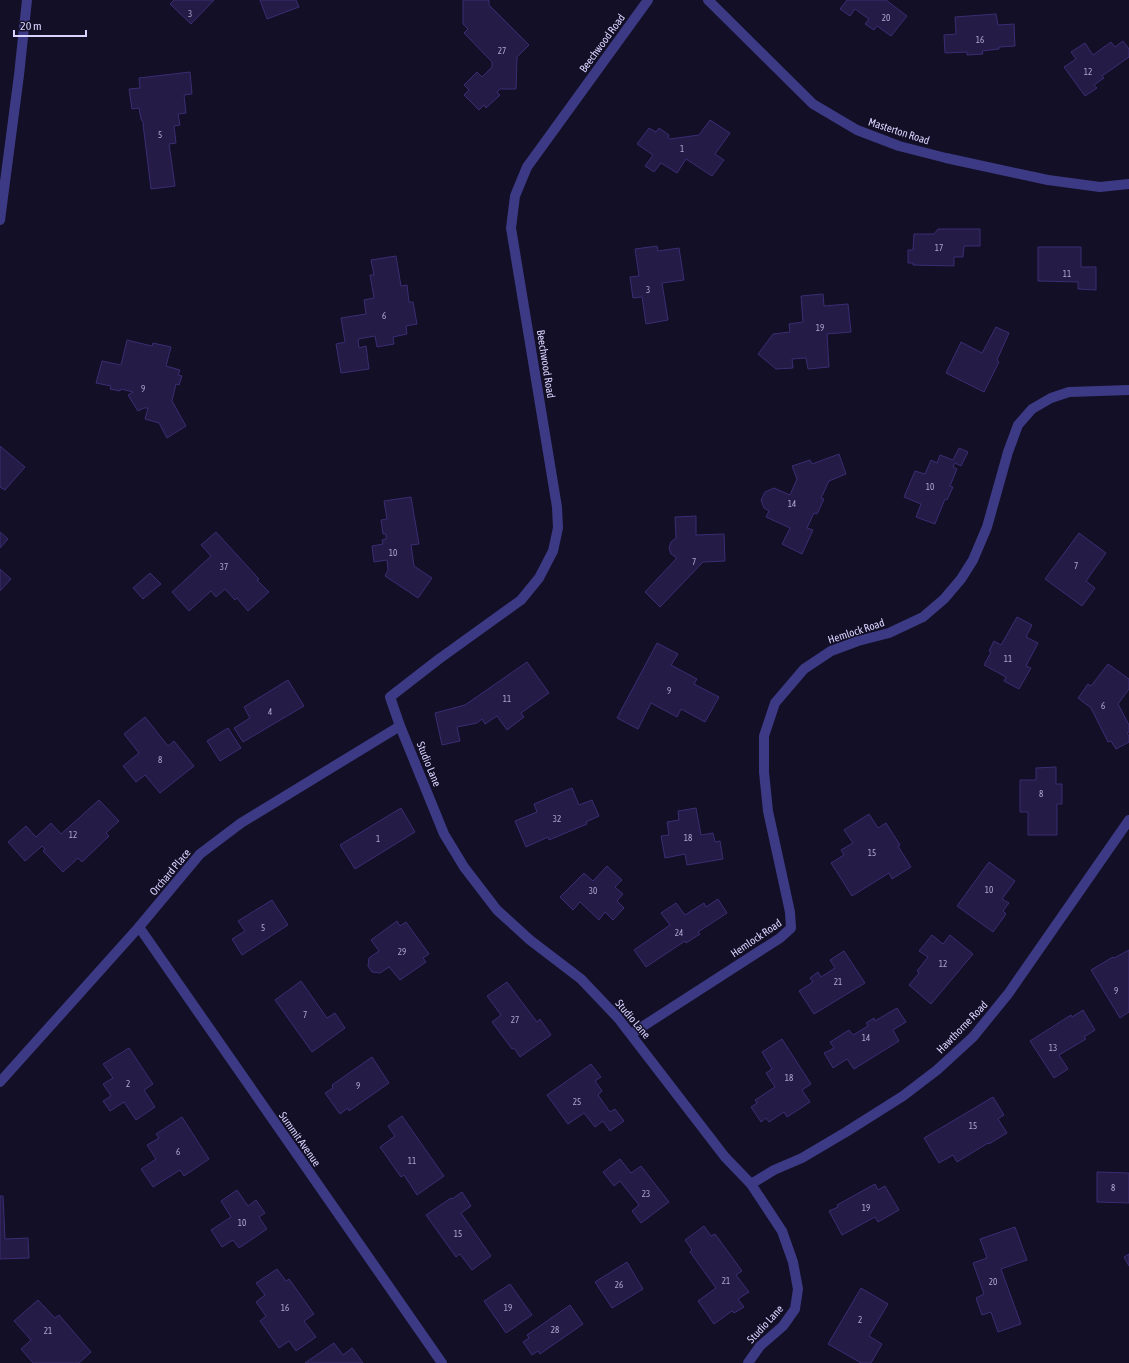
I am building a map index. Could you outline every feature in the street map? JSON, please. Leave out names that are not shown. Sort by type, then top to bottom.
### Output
[{"type":"street","points":[[0,220],[27,0]]},
{"type":"street","name":"Beechwood Road","points":[[390,697],[439,659],[521,600],[539,578],[553,551],[558,528],[557,507],[511,228],[514,196],[527,167],[648,0]]},
{"type":"street","name":"Masterton Road","points":[[708,0],[813,104],[857,130],[899,146],[946,158],[1048,180],[1100,187],[1129,184]]},
{"type":"street","name":"Hemlock Road","points":[[631,1034],[780,938],[791,928],[790,912],[768,811],[764,772],[764,736],[775,703],[804,669],[831,651],[858,641],[889,633],[923,617],[944,599],[961,579],[973,560],[987,527],[1008,452],[1018,425],[1032,409],[1051,398],[1069,392],[1129,390]]},
{"type":"street","name":"Studio Lane","points":[[390,697],[400,726],[444,834],[464,867],[497,910],[530,940],[581,979],[618,1018],[725,1157],[751,1184],[782,1231],[793,1262],[798,1289],[795,1309],[783,1326],[760,1346],[748,1363]]},
{"type":"street","name":"Orchard Place","points":[[0,1082],[139,927],[200,854],[241,823],[400,726]]},
{"type":"street","name":"Hawthorne Road","points":[[751,1184],[774,1170],[802,1158],[904,1096],[937,1070],[973,1037],[1008,994],[1129,820]]},
{"type":"street","name":"Summit Avenue","points":[[139,927],[442,1363]]},
{"type":"building","points":[[174,0],[214,0],[191,24],[170,4]]},
{"type":"building","points":[[260,0],[296,0],[299,7],[267,19]]},
{"type":"building","points":[[463,0],[489,0],[489,5],[529,45],[517,57],[516,89],[500,89],[497,92],[500,95],[486,108],[484,105],[479,110],[464,95],[469,90],[464,85],[477,72],[482,77],[492,67],[492,62],[464,33],[468,29],[463,24]]},
{"type":"building","points":[[847,0],[886,0],[907,16],[891,36],[877,26],[874,30],[865,24],[869,19],[855,9],[850,16],[840,9]]},
{"type":"building","points":[[996,14],[998,25],[1014,24],[1015,46],[999,47],[999,49],[982,51],[983,54],[967,55],[967,52],[945,53],[944,35],[956,34],[955,17]]},
{"type":"building","points":[[1123,41],[1129,49],[1129,57],[1102,76],[1104,78],[1094,85],[1097,88],[1085,96],[1064,67],[1076,59],[1071,52],[1085,43],[1093,55],[1111,42],[1115,47]]},
{"type":"building","points":[[190,72],[192,94],[184,95],[186,113],[178,114],[180,125],[174,126],[176,143],[169,144],[175,186],[151,189],[144,124],[141,119],[139,108],[132,109],[129,89],[140,88],[139,78]]},
{"type":"building","points":[[710,120],[730,133],[715,154],[724,160],[712,176],[686,159],[677,173],[661,163],[654,172],[645,166],[653,155],[637,144],[649,128],[656,132],[659,128],[669,135],[668,137],[670,139],[699,135]]},
{"type":"building","points":[[938,229],[980,229],[980,246],[964,246],[963,257],[954,257],[954,266],[913,265],[913,263],[908,263],[908,250],[913,250],[914,234],[934,234]]},
{"type":"building","points":[[657,246],[658,251],[679,248],[684,280],[662,283],[668,320],[646,324],[642,297],[633,298],[630,277],[639,276],[635,249]]},
{"type":"building","points":[[1038,247],[1081,247],[1081,267],[1096,267],[1096,290],[1078,289],[1078,282],[1038,281]]},
{"type":"building","points":[[396,256],[401,286],[407,285],[409,302],[413,302],[417,324],[406,326],[407,334],[393,337],[394,344],[377,347],[375,336],[358,339],[359,348],[366,346],[369,369],[341,373],[336,344],[345,342],[341,318],[366,314],[364,300],[374,298],[370,275],[374,275],[371,260]]},
{"type":"building","points":[[823,294],[824,306],[848,304],[851,332],[827,334],[829,367],[808,369],[806,358],[792,359],[793,368],[776,369],[758,354],[773,334],[790,332],[789,324],[803,322],[801,296]]},
{"type":"building","points":[[996,327],[1009,333],[997,360],[999,362],[984,392],[946,373],[961,342],[982,353]]},
{"type":"building","points":[[127,340],[152,346],[153,343],[171,347],[166,366],[180,370],[178,375],[182,376],[179,385],[176,384],[172,401],[186,426],[167,438],[159,423],[145,419],[148,408],[138,411],[128,395],[133,392],[121,389],[120,391],[110,389],[111,386],[96,383],[102,361],[121,365]]},
{"type":"building","points":[[0,446],[25,467],[5,490],[0,487]]},
{"type":"building","points":[[959,448],[968,452],[961,466],[955,463],[953,467],[957,469],[950,486],[953,487],[947,500],[945,499],[935,524],[916,517],[921,504],[904,497],[915,471],[925,474],[931,460],[937,463],[940,455],[953,460]]},
{"type":"building","points":[[839,454],[846,474],[829,481],[821,498],[824,499],[817,514],[814,513],[807,528],[813,530],[802,554],[782,544],[790,528],[766,517],[769,511],[764,508],[761,500],[765,492],[774,488],[790,495],[797,479],[792,466],[810,460],[812,464]]},
{"type":"building","points":[[411,497],[419,544],[411,545],[414,566],[432,578],[418,598],[385,576],[388,570],[387,560],[374,562],[372,546],[383,544],[382,540],[386,539],[386,534],[383,534],[381,520],[387,519],[384,501]]},
{"type":"building","points":[[696,516],[696,535],[724,534],[725,561],[703,562],[660,607],[645,592],[676,559],[676,557],[671,554],[669,548],[671,542],[676,538],[675,517]]},
{"type":"building","points":[[0,532],[8,539],[0,548]]},
{"type":"building","points":[[216,532],[269,592],[248,611],[237,598],[235,600],[225,589],[216,597],[211,591],[189,611],[172,592],[211,556],[201,545]]},
{"type":"building","points":[[1079,533],[1106,553],[1086,581],[1095,588],[1082,606],[1045,579]]},
{"type":"building","points":[[0,569],[11,579],[0,591]]},
{"type":"building","points":[[150,573],[161,584],[143,599],[133,588]]},
{"type":"building","points":[[1017,617],[1032,625],[1026,637],[1038,643],[1026,666],[1031,668],[1019,689],[1004,681],[1006,677],[984,665],[991,652],[989,651],[994,641],[1001,645]]},
{"type":"building","points":[[657,643],[678,654],[671,665],[697,679],[694,684],[719,697],[705,722],[681,709],[677,717],[651,703],[638,729],[617,718]]},
{"type":"building","points":[[527,662],[549,693],[521,713],[524,717],[507,730],[497,716],[485,724],[482,719],[477,723],[457,727],[460,741],[442,745],[435,713],[465,705]]},
{"type":"building","points":[[1108,664],[1129,679],[1129,689],[1118,704],[1129,725],[1129,732],[1127,733],[1129,736],[1129,742],[1116,749],[1111,741],[1108,742],[1091,708],[1078,698],[1088,684],[1091,686]]},
{"type":"building","points":[[288,680],[304,706],[243,742],[234,728],[250,718],[244,707]]},
{"type":"building","points":[[145,717],[168,746],[174,741],[194,766],[160,793],[145,775],[136,782],[123,766],[139,753],[124,734]]},
{"type":"building","points":[[228,728],[241,748],[220,761],[207,741]]},
{"type":"building","points":[[1056,767],[1056,784],[1062,784],[1062,804],[1057,804],[1057,835],[1028,835],[1028,812],[1020,812],[1020,780],[1036,780],[1036,768]]},
{"type":"building","points":[[572,788],[579,805],[592,800],[599,816],[586,822],[587,824],[549,840],[548,837],[526,847],[515,821],[537,812],[534,804]]},
{"type":"building","points":[[99,800],[119,821],[106,833],[109,836],[82,862],[78,858],[63,872],[43,851],[45,849],[42,846],[25,861],[8,842],[26,826],[36,837],[51,823],[61,834]]},
{"type":"building","points":[[401,808],[415,832],[355,869],[340,845]]},
{"type":"building","points":[[696,808],[701,835],[713,833],[715,842],[720,841],[723,859],[687,865],[685,854],[665,858],[661,836],[669,835],[667,822],[679,820],[678,811]]},
{"type":"building","points":[[869,814],[878,828],[886,823],[900,845],[898,846],[911,867],[892,879],[889,873],[852,896],[831,863],[844,855],[841,850],[853,843],[844,830]]},
{"type":"building","points":[[989,862],[1015,881],[1002,899],[1009,903],[1003,911],[1006,914],[993,932],[957,906]]},
{"type":"building","points":[[607,866],[622,880],[615,887],[623,894],[617,901],[624,908],[613,920],[605,912],[599,920],[580,902],[573,910],[560,897],[584,873],[593,881]]},
{"type":"building","points":[[718,899],[727,913],[698,932],[700,934],[686,943],[685,941],[646,967],[634,950],[670,925],[661,913],[676,903],[685,915],[704,903],[706,907]]},
{"type":"building","points":[[272,900],[288,925],[242,955],[232,939],[245,931],[238,921]]},
{"type":"building","points":[[397,921],[400,926],[406,922],[429,954],[423,958],[426,962],[400,980],[389,967],[380,973],[372,972],[368,966],[369,958],[379,951],[371,940]]},
{"type":"building","points":[[932,935],[943,944],[950,935],[973,954],[931,1004],[909,985],[919,973],[917,971],[928,957],[919,951]]},
{"type":"building","points":[[1129,950],[1129,1012],[1120,1018],[1091,970],[1113,957],[1114,958]]},
{"type":"building","points":[[844,951],[865,983],[814,1014],[799,991],[813,982],[810,978],[818,972],[821,977],[835,968],[830,960]]},
{"type":"building","points":[[301,981],[327,1018],[335,1013],[345,1028],[312,1052],[275,1000]]},
{"type":"building","points":[[507,982],[537,1022],[540,1019],[551,1035],[520,1057],[514,1048],[512,1049],[492,1022],[501,1015],[487,996]]},
{"type":"building","points":[[897,1008],[906,1022],[893,1030],[899,1041],[854,1069],[847,1059],[833,1068],[824,1053],[834,1048],[830,1042],[849,1030],[853,1035],[868,1026],[866,1023],[874,1018],[875,1021]]},
{"type":"building","points":[[1083,1010],[1095,1030],[1084,1037],[1086,1039],[1059,1055],[1068,1069],[1054,1078],[1030,1041],[1071,1015],[1072,1017]]},
{"type":"building","points":[[782,1039],[811,1084],[802,1090],[810,1102],[787,1117],[784,1112],[769,1122],[766,1118],[761,1122],[751,1107],[757,1103],[755,1100],[775,1087],[766,1073],[772,1069],[762,1052]]},
{"type":"building","points":[[129,1048],[153,1084],[144,1090],[155,1107],[136,1120],[124,1102],[110,1111],[103,1101],[111,1096],[103,1084],[113,1078],[103,1064]]},
{"type":"building","points":[[372,1057],[389,1083],[349,1111],[348,1108],[340,1114],[325,1093],[333,1088],[332,1085]]},
{"type":"building","points":[[591,1064],[601,1077],[595,1081],[602,1091],[598,1095],[610,1112],[615,1109],[624,1121],[610,1131],[603,1121],[595,1127],[584,1113],[568,1124],[547,1095]]},
{"type":"building","points":[[993,1097],[1004,1115],[998,1119],[1007,1133],[957,1162],[953,1155],[939,1163],[924,1138]]},
{"type":"building","points":[[402,1116],[444,1176],[417,1195],[404,1175],[401,1177],[380,1147],[395,1136],[388,1126]]},
{"type":"building","points":[[182,1117],[209,1159],[184,1176],[180,1170],[153,1187],[141,1169],[156,1159],[147,1145],[159,1138],[156,1134]]},
{"type":"building","points":[[620,1159],[631,1173],[641,1166],[669,1202],[641,1223],[632,1211],[639,1205],[620,1181],[614,1186],[603,1172]]},
{"type":"building","points":[[1097,1172],[1129,1173],[1129,1203],[1097,1202]]},
{"type":"building","points":[[875,1184],[878,1190],[885,1186],[899,1210],[878,1222],[875,1217],[842,1235],[829,1211]]},
{"type":"building","points":[[237,1190],[248,1206],[256,1200],[265,1213],[259,1217],[267,1229],[239,1248],[233,1240],[222,1247],[211,1230],[231,1217],[221,1201]]},
{"type":"building","points":[[462,1192],[471,1206],[461,1213],[491,1256],[472,1270],[460,1254],[456,1257],[426,1215]]},
{"type":"building","points":[[0,1196],[3,1196],[5,1239],[28,1238],[29,1258],[0,1259]]},
{"type":"building","points":[[704,1226],[711,1236],[715,1234],[742,1271],[736,1275],[749,1292],[738,1299],[744,1307],[734,1313],[732,1311],[714,1324],[698,1301],[716,1288],[690,1252],[692,1250],[685,1240]]},
{"type":"building","points":[[1015,1227],[1027,1260],[1001,1269],[1021,1324],[998,1332],[991,1312],[982,1315],[976,1298],[984,1294],[973,1263],[987,1258],[980,1239]]},
{"type":"building","points":[[1129,1254],[1129,1266],[1124,1257]]},
{"type":"building","points":[[627,1262],[643,1289],[612,1308],[595,1282]]},
{"type":"building","points":[[277,1269],[286,1281],[289,1279],[314,1314],[304,1321],[316,1337],[296,1351],[289,1341],[279,1348],[260,1321],[266,1316],[256,1302],[265,1295],[256,1283]]},
{"type":"building","points":[[510,1284],[532,1315],[506,1333],[484,1301]]},
{"type":"building","points":[[861,1288],[888,1304],[869,1336],[882,1344],[871,1363],[861,1363],[828,1344]]},
{"type":"building","points":[[38,1300],[55,1318],[59,1315],[91,1352],[79,1363],[33,1363],[21,1349],[31,1340],[14,1321]]},
{"type":"building","points":[[570,1305],[583,1324],[540,1354],[538,1351],[532,1355],[523,1342],[529,1338],[527,1335]]},
{"type":"building","points":[[334,1343],[343,1355],[352,1348],[363,1363],[305,1363]]}]
